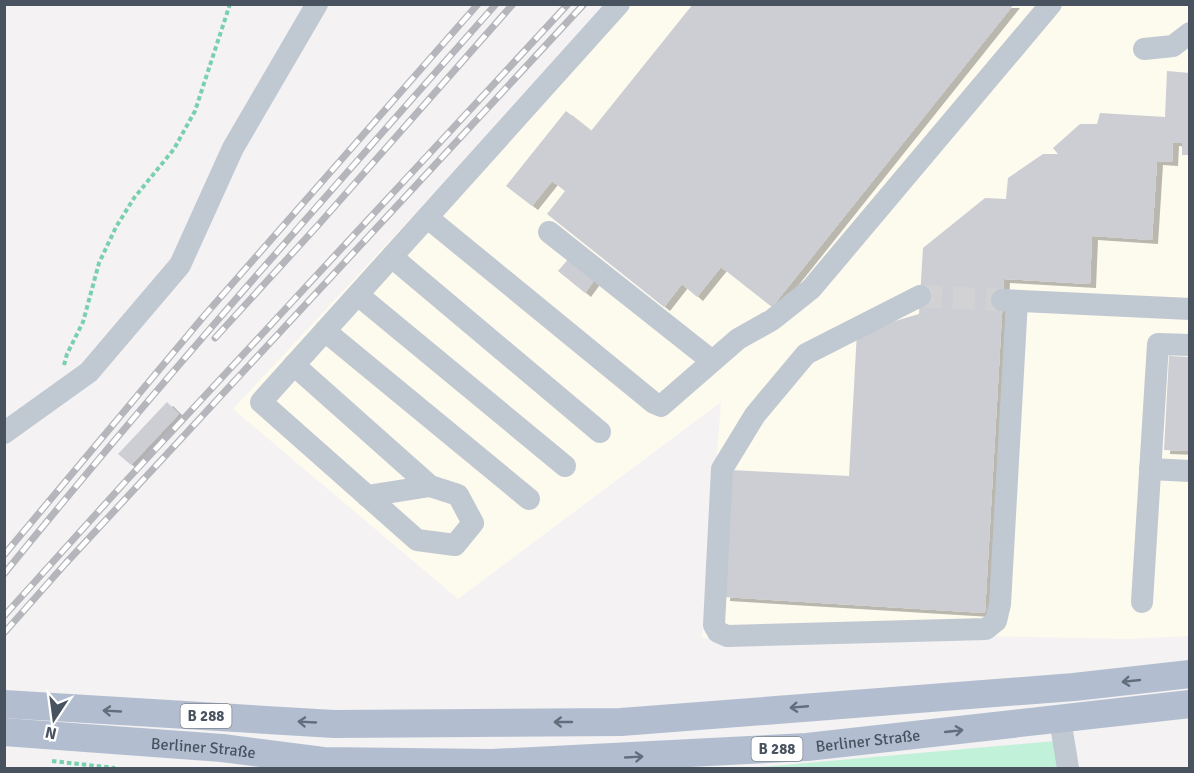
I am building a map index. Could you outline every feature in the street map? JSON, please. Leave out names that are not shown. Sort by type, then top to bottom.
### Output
[{"type":"main road","name":"Berliner Straße","points":[[4,704],[322,723],[621,722],[1074,687],[1190,674]]},
{"type":"main road","name":"Berliner Straße","points":[[4,732],[222,748],[373,766],[425,766],[807,747],[1190,704]]},
{"type":"main road","points":[[349,723],[373,766],[407,723]]},
{"type":"main road","points":[[222,748],[263,768]]},
{"type":"street","points":[[4,433],[89,372],[180,265],[233,148],[317,4]]},
{"type":"street","points":[[294,365],[430,486],[458,495],[473,523],[455,545],[417,540],[261,402],[294,365],[392,257],[428,218],[619,4]]},
{"type":"street","points":[[428,218],[654,403],[661,406],[738,339],[772,320],[811,289],[1051,4]]},
{"type":"street","points":[[1144,49],[1173,46],[1190,33]]},
{"type":"street","points":[[549,232],[712,361]]},
{"type":"street","points":[[392,257],[600,432]]},
{"type":"street","points":[[358,295],[565,466]]},
{"type":"street","points":[[920,296],[806,354],[754,415],[722,469],[714,625],[718,632],[727,636],[986,629],[996,621],[1001,592],[1009,300],[1190,309]]},
{"type":"street","points":[[325,331],[529,499]]},
{"type":"street","points":[[1142,602],[1158,344],[1190,345]]},
{"type":"street","points":[[1150,469],[1190,471]]},
{"type":"street","points":[[367,495],[430,486]]},
{"type":"street","points":[[1060,719],[1068,768]]},
{"type":"path","points":[[65,389],[63,375],[67,354],[83,322],[99,263],[116,227],[134,198],[174,149],[195,111],[230,4]]},
{"type":"shaded area","points":[[607,5],[1189,5],[1189,636],[1127,639],[937,635],[702,638],[721,402],[458,599],[233,409]]},
{"type":"green space","points":[[1055,741],[1061,768],[750,768]]},
{"type":"building","points":[[693,4],[1014,4],[772,307],[721,267],[697,297],[682,284],[664,307],[547,214],[565,191],[552,181],[532,206],[506,186],[566,111],[591,131]]},
{"type":"building","points":[[1167,71],[1190,73],[1190,155],[1182,155],[1182,143],[1173,142],[1172,162],[1157,161],[1152,240],[1092,236],[1090,284],[1004,279],[985,613],[724,597],[731,470],[849,476],[857,332],[919,314],[923,248],[985,198],[1006,199],[1008,178],[1043,154],[1058,154],[1053,148],[1080,124],[1097,124],[1100,113],[1165,117]]},
{"type":"building","points":[[570,257],[596,278],[585,293],[558,271]]},
{"type":"building","points":[[1169,356],[1190,357],[1190,451],[1164,450]]},
{"type":"building","points":[[167,402],[179,414],[131,465],[118,454]]},
{"type":"tunnel","points":[[920,296],[1002,300]]},
{"type":"railway","points":[[4,555],[204,316],[478,4]]},
{"type":"railway","points":[[4,574],[185,358],[496,4]]},
{"type":"railway","points":[[215,338],[513,4]]},
{"type":"railway","points":[[4,616],[125,482],[568,4]]},
{"type":"railway","points":[[4,633],[66,563],[584,4]]}]
